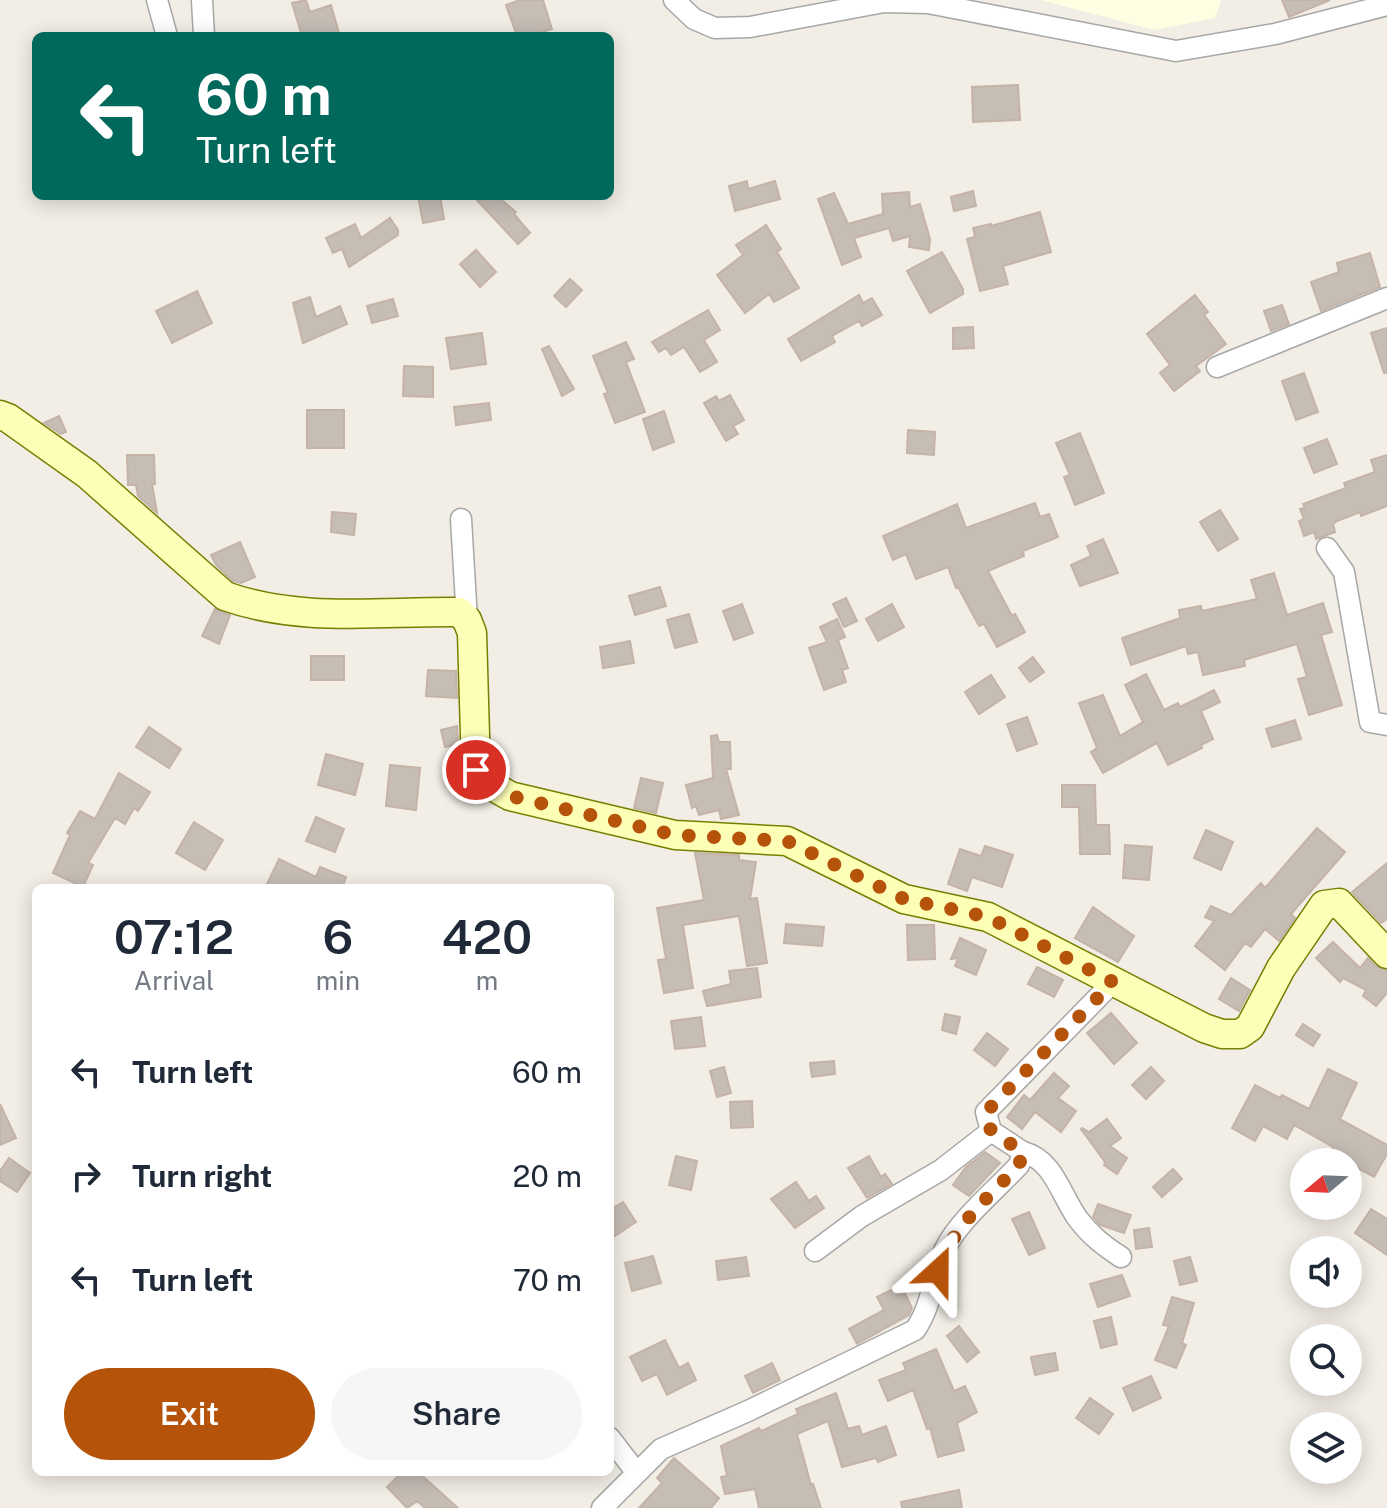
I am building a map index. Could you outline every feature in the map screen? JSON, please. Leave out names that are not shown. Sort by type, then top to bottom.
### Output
[{"type":"street","points":[[157,0],[166,32]]},
{"type":"street","points":[[202,0],[204,32]]},
{"type":"street","points":[[674,0],[694,19],[715,28],[750,27],[884,2],[928,3],[1176,51],[1275,34],[1387,5]]},
{"type":"street","points":[[1217,367],[1387,298]]},
{"type":"street","points":[[0,415],[87,474],[225,596],[290,613],[459,612],[467,620]]},
{"type":"street","points":[[461,519],[467,620],[472,633],[476,770],[487,783],[510,796],[675,835],[787,841],[904,899],[988,917],[1204,1028],[1222,1034],[1240,1034],[1250,1027],[1281,968],[1324,905],[1339,903],[1387,954]]},
{"type":"street","points":[[1327,548],[1344,572],[1370,722],[1387,725]]},
{"type":"street","points":[[1113,982],[986,1112],[991,1131],[1023,1152],[1036,1156],[1052,1174],[1077,1218],[1099,1243],[1121,1257]]},
{"type":"street","points":[[815,1251],[862,1216],[941,1170],[991,1131]]},
{"type":"street","points":[[602,1508],[661,1449],[915,1330],[924,1317],[945,1248],[1019,1165],[1023,1152]]},
{"type":"street","points":[[614,1443],[636,1472]]},
{"type":"shaded area","points":[[1041,0],[1221,0],[1215,18],[1154,30]]},
{"type":"building","points":[[306,0],[310,12],[331,5],[339,32],[301,32],[292,3]]},
{"type":"building","points":[[520,0],[543,0],[552,29],[516,32],[506,5]]},
{"type":"building","points":[[1282,0],[1330,0],[1289,17]]},
{"type":"building","points":[[1018,85],[1020,120],[973,122],[972,87]]},
{"type":"building","points":[[747,181],[748,189],[775,181],[780,199],[735,211],[729,186]]},
{"type":"building","points":[[973,191],[976,206],[954,211],[951,197]]},
{"type":"building","points":[[909,192],[910,207],[920,204],[930,239],[929,250],[909,247],[910,236],[893,241],[889,228],[854,238],[861,257],[842,265],[818,199],[834,193],[848,224],[883,214],[882,194]]},
{"type":"building","points":[[419,200],[441,200],[444,219],[423,223]]},
{"type":"building","points":[[477,200],[502,200],[516,212],[514,214],[530,233],[518,244]]},
{"type":"building","points":[[1040,212],[1051,252],[1003,266],[1008,284],[980,291],[967,239],[975,237],[973,228]]},
{"type":"building","points":[[390,218],[398,235],[349,267],[342,249],[333,253],[326,238],[355,224],[361,238]]},
{"type":"building","points":[[766,225],[781,249],[777,252],[799,288],[774,302],[769,294],[745,313],[717,275],[743,255],[736,245]]},
{"type":"building","points":[[476,250],[496,272],[480,287],[460,264]]},
{"type":"building","points":[[942,252],[963,294],[930,313],[907,271]]},
{"type":"building","points":[[1370,253],[1380,287],[1321,311],[1311,282],[1339,272],[1337,263]]},
{"type":"building","points":[[570,279],[582,290],[566,307],[554,296]]},
{"type":"building","points":[[197,291],[212,323],[172,343],[156,311]]},
{"type":"building","points":[[859,295],[863,303],[872,298],[882,315],[862,326],[859,321],[832,336],[835,342],[801,361],[788,339]]},
{"type":"building","points":[[1195,295],[1208,312],[1204,315],[1226,344],[1196,366],[1200,371],[1174,391],[1160,373],[1170,365],[1147,334]]},
{"type":"building","points":[[310,297],[316,317],[340,306],[347,324],[303,343],[293,303]]},
{"type":"building","points":[[393,299],[398,316],[372,323],[367,306]]},
{"type":"building","points":[[1282,305],[1289,324],[1271,331],[1264,311]]},
{"type":"building","points":[[708,310],[720,330],[704,340],[717,362],[700,372],[684,347],[671,355],[666,348],[659,352],[652,342]]},
{"type":"building","points":[[973,327],[974,348],[953,349],[953,328]]},
{"type":"building","points":[[1387,328],[1387,373],[1384,373],[1371,333]]},
{"type":"building","points":[[482,333],[486,364],[451,369],[446,338]]},
{"type":"building","points":[[626,342],[634,359],[626,362],[645,412],[615,423],[604,394],[608,393],[593,356]]},
{"type":"building","points":[[549,346],[574,389],[562,396],[542,349]]},
{"type":"building","points":[[404,366],[433,367],[433,397],[403,396]]},
{"type":"building","points":[[1304,373],[1318,412],[1296,420],[1282,381]]},
{"type":"building","points":[[730,395],[744,420],[733,426],[738,434],[726,441],[704,403],[716,396],[719,401]]},
{"type":"building","points":[[489,403],[491,420],[456,425],[454,407]]},
{"type":"building","points":[[307,410],[344,410],[344,448],[307,448]]},
{"type":"building","points":[[664,411],[674,442],[653,450],[643,419]]},
{"type":"building","points":[[59,416],[66,432],[61,434],[44,423]]},
{"type":"building","points":[[908,430],[935,432],[934,455],[907,453]]},
{"type":"building","points":[[1080,433],[1104,493],[1075,505],[1064,477],[1070,475],[1056,443]]},
{"type":"building","points":[[1327,439],[1337,464],[1314,473],[1304,448]]},
{"type":"building","points":[[127,455],[154,455],[155,484],[152,484],[157,513],[138,496],[136,485],[128,485]]},
{"type":"building","points":[[1387,455],[1387,506],[1337,521],[1333,524],[1335,532],[1316,539],[1314,532],[1304,536],[1299,521],[1304,519],[1300,509],[1305,508],[1303,504],[1346,488],[1344,483],[1375,472],[1371,460]]},
{"type":"building","points":[[1035,503],[1040,517],[1049,514],[1058,537],[1023,551],[1024,556],[988,571],[1012,616],[1015,614],[1025,632],[997,647],[984,624],[979,626],[956,588],[948,567],[916,579],[906,554],[893,560],[883,536],[957,504],[966,528]]},
{"type":"building","points":[[1220,510],[1238,539],[1218,551],[1200,522]]},
{"type":"building","points":[[332,512],[356,514],[354,535],[331,532]]},
{"type":"building","points":[[1103,539],[1118,573],[1080,586],[1071,565],[1091,556],[1087,546]]},
{"type":"building","points":[[240,542],[255,577],[241,583],[233,581],[216,565],[211,555]]},
{"type":"building","points":[[1274,573],[1287,615],[1323,603],[1332,632],[1321,635],[1342,705],[1309,715],[1298,679],[1307,677],[1297,644],[1244,660],[1245,666],[1203,675],[1198,652],[1188,654],[1186,646],[1131,665],[1122,638],[1180,618],[1179,610],[1201,606],[1202,611],[1257,599],[1251,580]]},
{"type":"building","points":[[660,587],[666,606],[635,615],[629,596]]},
{"type":"building","points":[[846,598],[857,621],[844,627],[833,604]]},
{"type":"building","points":[[742,604],[753,633],[734,640],[723,611]]},
{"type":"building","points":[[892,604],[904,627],[878,641],[866,619]]},
{"type":"building","points":[[215,609],[230,615],[219,644],[202,636]]},
{"type":"building","points":[[689,614],[697,642],[675,648],[667,620]]},
{"type":"building","points":[[837,619],[845,637],[838,640],[848,668],[842,670],[846,682],[824,690],[809,648],[827,642],[820,627]]},
{"type":"building","points":[[630,641],[634,663],[603,668],[600,647]]},
{"type":"building","points":[[311,656],[344,656],[344,680],[311,680]]},
{"type":"building","points":[[1033,657],[1044,672],[1030,682],[1019,668]]},
{"type":"building","points":[[428,670],[456,671],[457,698],[426,696]]},
{"type":"building","points":[[1146,674],[1164,710],[1178,703],[1180,707],[1214,690],[1220,702],[1201,711],[1213,739],[1168,765],[1157,743],[1103,773],[1091,752],[1097,748],[1079,703],[1103,695],[1120,736],[1143,722],[1125,685]]},
{"type":"building","points":[[991,675],[1005,697],[979,714],[965,692]]},
{"type":"building","points":[[1027,717],[1037,744],[1017,751],[1007,724]]},
{"type":"building","points":[[1295,720],[1301,739],[1272,747],[1266,729]]},
{"type":"building","points":[[457,726],[458,744],[445,747],[441,730]]},
{"type":"building","points":[[149,727],[181,749],[169,768],[136,747]]},
{"type":"building","points":[[717,735],[719,742],[730,742],[731,769],[726,769],[739,815],[721,819],[719,810],[699,815],[696,806],[692,808],[686,785],[713,778],[711,736]]},
{"type":"building","points":[[326,754],[363,764],[355,795],[318,785]]},
{"type":"building","points":[[390,765],[420,768],[416,810],[386,806]]},
{"type":"building","points":[[119,773],[150,792],[138,811],[134,808],[125,824],[115,818],[88,863],[93,865],[84,884],[77,884],[53,873],[70,835],[67,833],[80,811],[95,819]]},
{"type":"building","points":[[641,778],[663,783],[656,813],[634,808]]},
{"type":"building","points":[[1062,785],[1095,785],[1096,825],[1109,825],[1110,854],[1080,854],[1079,807],[1062,807]]},
{"type":"building","points":[[316,817],[344,829],[335,852],[306,841]]},
{"type":"building","points":[[194,822],[223,840],[205,870],[176,853]]},
{"type":"building","points":[[1317,828],[1345,852],[1291,914],[1295,918],[1279,941],[1265,929],[1251,947],[1245,943],[1225,970],[1195,946],[1214,921],[1205,917],[1211,906],[1231,915],[1261,883],[1265,888]]},
{"type":"building","points":[[1206,830],[1233,842],[1221,870],[1194,858]]},
{"type":"building","points":[[1125,845],[1152,847],[1149,880],[1123,878]]},
{"type":"building","points":[[985,846],[1013,855],[1002,887],[972,877],[967,891],[948,884],[960,849],[981,856]]},
{"type":"building","points":[[695,853],[739,855],[739,860],[756,862],[750,899],[757,898],[767,963],[747,966],[739,916],[683,925],[693,988],[664,993],[658,960],[666,959],[657,908],[704,900]]},
{"type":"building","points":[[279,859],[316,877],[320,867],[346,877],[343,884],[267,884]]},
{"type":"building","points":[[1387,863],[1387,919],[1381,923],[1352,892]]},
{"type":"building","points":[[1093,907],[1134,936],[1118,962],[1075,938]]},
{"type":"building","points":[[786,924],[824,927],[822,946],[784,943]]},
{"type":"building","points":[[907,925],[934,925],[935,959],[908,960]]},
{"type":"building","points":[[960,938],[986,950],[976,975],[955,966],[958,958],[951,959]]},
{"type":"building","points":[[1333,942],[1360,968],[1368,958],[1375,966],[1387,971],[1387,993],[1376,1006],[1363,996],[1366,990],[1343,978],[1340,982],[1316,958]]},
{"type":"building","points":[[1037,967],[1063,980],[1054,997],[1028,984]]},
{"type":"building","points":[[757,968],[761,997],[707,1006],[703,991],[731,984],[729,971]]},
{"type":"building","points":[[1231,978],[1250,990],[1239,1011],[1219,999]]},
{"type":"building","points":[[1111,1013],[1137,1043],[1114,1064],[1087,1033]]},
{"type":"building","points":[[945,1014],[960,1017],[956,1034],[942,1030]]},
{"type":"building","points":[[701,1017],[705,1046],[675,1049],[671,1021]]},
{"type":"building","points":[[1303,1024],[1320,1035],[1313,1046],[1296,1035]]},
{"type":"building","points":[[987,1033],[1008,1049],[995,1066],[974,1050]]},
{"type":"building","points":[[834,1061],[835,1074],[812,1077],[810,1063]]},
{"type":"building","points":[[724,1067],[731,1093],[717,1097],[710,1071]]},
{"type":"building","points":[[1151,1067],[1164,1081],[1146,1099],[1132,1085]]},
{"type":"building","points":[[1328,1069],[1357,1083],[1340,1119],[1387,1145],[1387,1154],[1374,1177],[1362,1170],[1362,1148],[1332,1148],[1294,1125],[1287,1139],[1263,1126],[1255,1141],[1232,1128],[1255,1085],[1309,1109]]},
{"type":"building","points":[[1054,1073],[1069,1086],[1058,1098],[1076,1111],[1061,1132],[1035,1112],[1022,1129],[1007,1117],[1024,1095],[1030,1100]]},
{"type":"building","points":[[752,1101],[753,1127],[731,1128],[730,1102]]},
{"type":"building","points":[[0,1104],[16,1138],[0,1145]]},
{"type":"building","points":[[1107,1119],[1121,1138],[1110,1146],[1127,1158],[1117,1174],[1104,1165],[1105,1162],[1081,1129],[1089,1132]]},
{"type":"building","points":[[985,1152],[1000,1163],[969,1196],[953,1185],[966,1167]]},
{"type":"building","points":[[676,1156],[697,1161],[691,1190],[669,1185]]},
{"type":"building","points":[[869,1156],[881,1177],[885,1174],[892,1184],[867,1198],[848,1168]]},
{"type":"building","points":[[9,1158],[30,1173],[17,1192],[0,1181],[0,1171]]},
{"type":"building","points":[[1173,1169],[1182,1179],[1162,1197],[1153,1187]]},
{"type":"building","points":[[796,1182],[809,1201],[816,1196],[824,1208],[795,1228],[771,1199]]},
{"type":"building","points":[[623,1202],[636,1222],[615,1236],[614,1235],[614,1208]]},
{"type":"building","points":[[1098,1204],[1131,1215],[1124,1233],[1100,1225],[1093,1217]]},
{"type":"building","points":[[1371,1209],[1387,1219],[1387,1255],[1362,1236],[1355,1233]]},
{"type":"building","points":[[1029,1212],[1045,1248],[1029,1255],[1012,1219]]},
{"type":"building","points":[[1149,1228],[1152,1247],[1136,1249],[1134,1230]]},
{"type":"building","points":[[653,1256],[661,1283],[632,1291],[625,1263]]},
{"type":"building","points":[[746,1257],[749,1276],[718,1280],[716,1261]]},
{"type":"building","points":[[1190,1257],[1197,1281],[1180,1285],[1174,1261]]},
{"type":"building","points":[[1122,1275],[1130,1296],[1098,1307],[1090,1284]]},
{"type":"building","points":[[901,1285],[912,1308],[909,1315],[857,1344],[849,1329],[884,1310],[877,1297]]},
{"type":"building","points":[[1172,1297],[1194,1303],[1182,1343],[1186,1345],[1176,1368],[1155,1360],[1169,1326],[1163,1325]]},
{"type":"building","points":[[1111,1317],[1117,1344],[1101,1348],[1094,1321]]},
{"type":"building","points":[[959,1326],[979,1352],[967,1362],[947,1336]]},
{"type":"building","points":[[665,1340],[679,1368],[688,1363],[696,1380],[667,1395],[657,1374],[642,1381],[630,1357]]},
{"type":"building","points":[[936,1349],[954,1391],[965,1386],[977,1412],[957,1423],[964,1450],[938,1457],[930,1428],[927,1429],[913,1390],[888,1401],[879,1380],[906,1370],[903,1363]]},
{"type":"building","points":[[1055,1353],[1058,1370],[1035,1375],[1031,1357]]},
{"type":"building","points":[[772,1363],[780,1380],[753,1393],[745,1376]]},
{"type":"building","points":[[1151,1376],[1161,1398],[1133,1411],[1123,1388]]},
{"type":"building","points":[[836,1393],[848,1429],[859,1426],[862,1435],[886,1426],[896,1455],[878,1462],[876,1458],[842,1467],[828,1421],[797,1434],[811,1485],[821,1508],[759,1508],[755,1489],[725,1494],[721,1477],[727,1476],[721,1446],[798,1414],[796,1409]]},
{"type":"building","points":[[1090,1398],[1113,1414],[1099,1434],[1076,1418]]},
{"type":"building","points":[[674,1458],[719,1498],[711,1508],[639,1508],[662,1483],[657,1478]]},
{"type":"building","points":[[398,1476],[422,1476],[458,1508],[425,1508],[417,1501],[407,1508],[387,1487]]},
{"type":"building","points":[[959,1490],[962,1508],[902,1508],[901,1502]]},
{"type":"route","points":[[476,770],[487,783],[510,796],[675,835],[787,841],[904,899],[988,917],[1113,982],[986,1112],[991,1131],[1023,1152],[1019,1165],[945,1248],[938,1271]]}]
